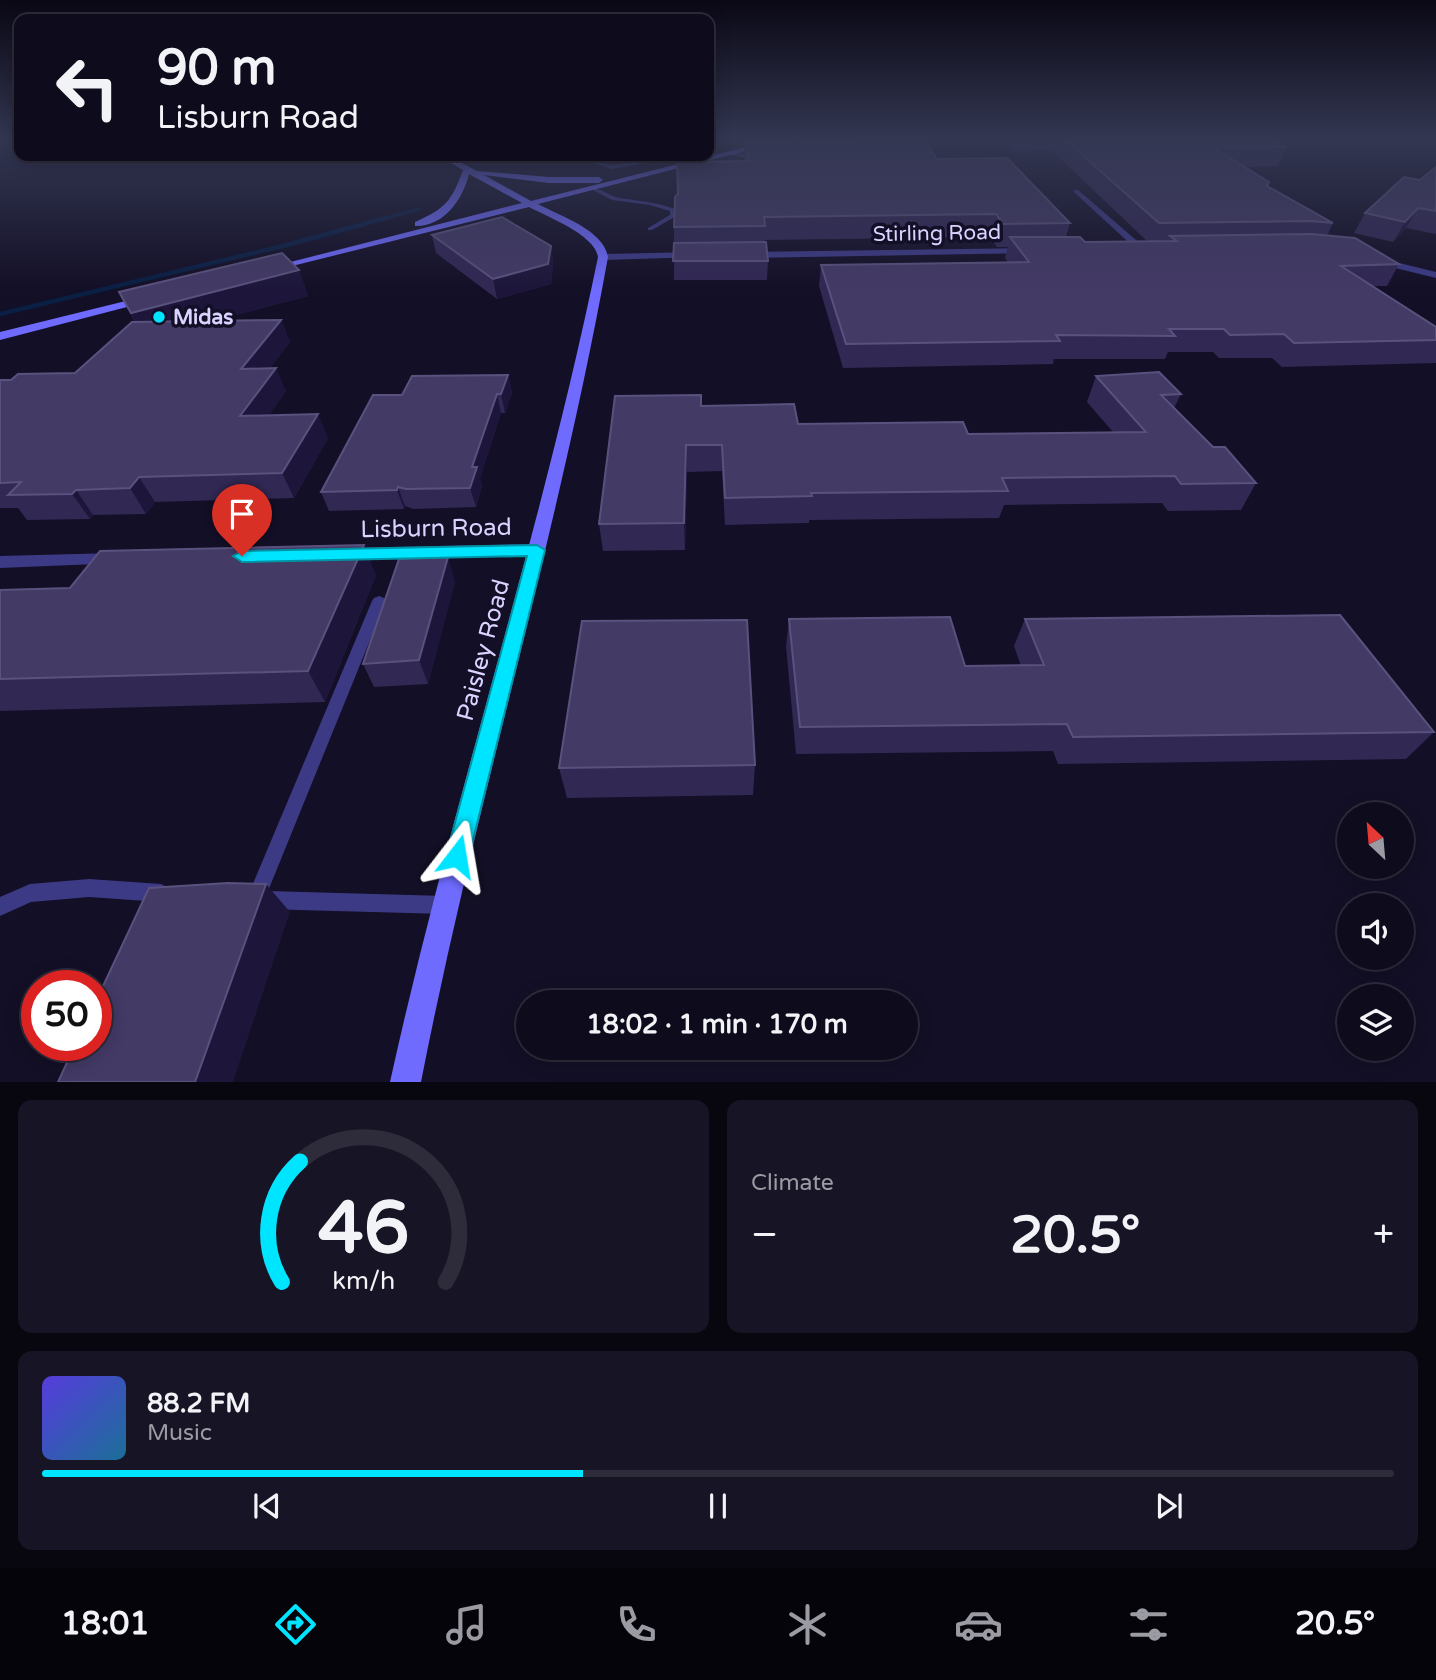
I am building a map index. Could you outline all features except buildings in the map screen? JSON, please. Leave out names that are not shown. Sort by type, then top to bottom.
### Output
[{"type":"main road","points":[[375,243],[445,211],[461,195],[462,188]]},
{"type":"main road","points":[[501,188],[593,238],[602,250],[603,257]]},
{"type":"main road","points":[[261,271],[593,188]]},
{"type":"main road","name":"Paisley Road","points":[[405,1082],[445,905],[579,377],[603,257]]},
{"type":"main road","points":[[0,336],[158,296]]},
{"type":"street","points":[[1127,250],[1154,249]]},
{"type":"street","name":"Stirling Road","points":[[731,255],[1045,251]]},
{"type":"street","points":[[603,257],[704,255]]},
{"type":"street","points":[[1362,257],[1436,275]]},
{"type":"street","name":"Lisburn Road","points":[[330,555],[537,550]]},
{"type":"street","points":[[0,562],[138,559]]},
{"type":"lane","points":[[596,188],[614,199],[651,203],[673,210],[673,216],[650,229]]},
{"type":"lane","points":[[1076,191],[1141,249]]},
{"type":"lane","points":[[379,601],[249,899],[445,905]]},
{"type":"lane","points":[[0,907],[30,893],[77,889],[176,894]]},
{"type":"waterway","points":[[379,220],[420,209]]},
{"type":"waterway","points":[[0,314],[283,246],[386,218]]},
{"type":"place","name":"Midas","points":[[159,317]]},
{"type":"route","points":[[242,556],[537,550],[457,856]]}]
